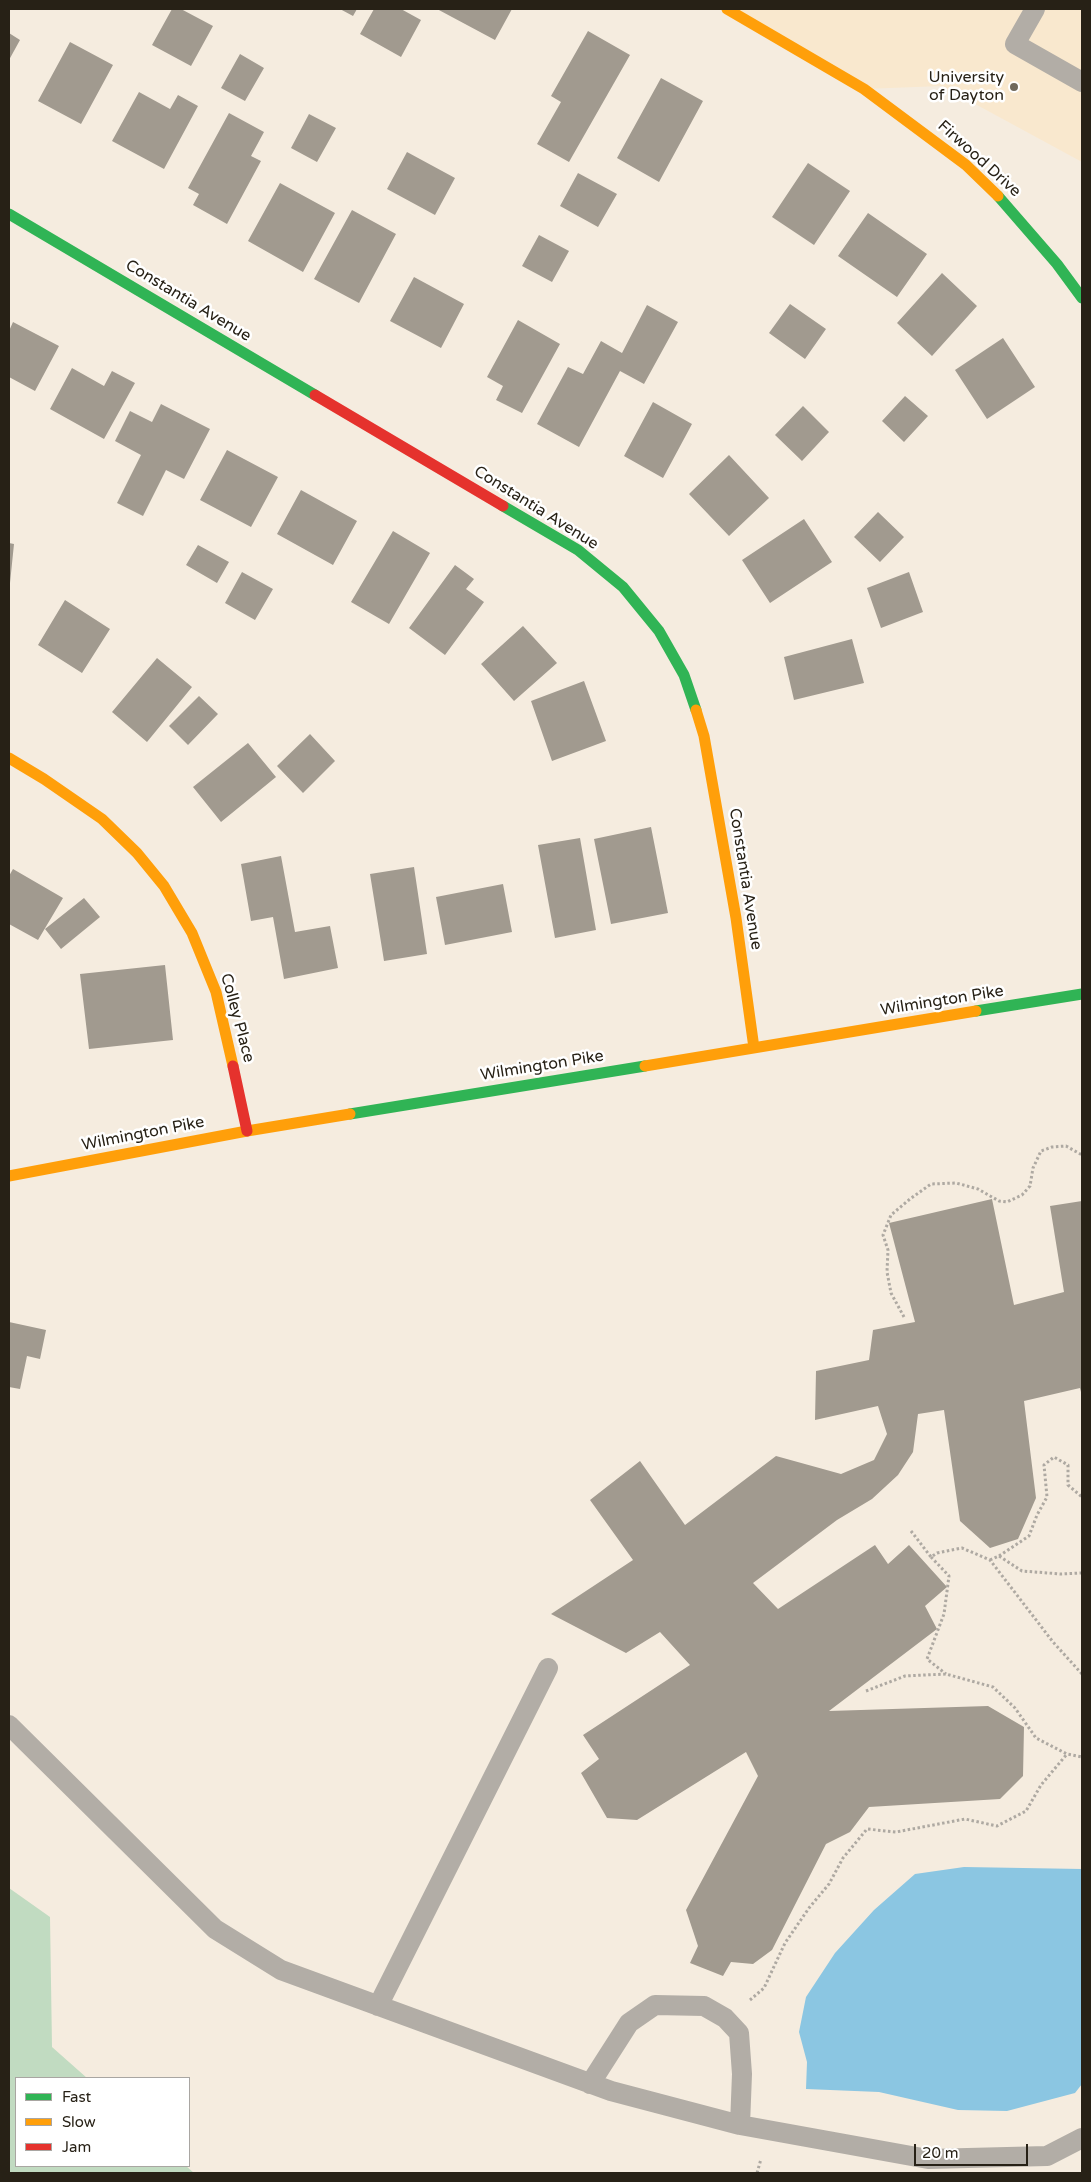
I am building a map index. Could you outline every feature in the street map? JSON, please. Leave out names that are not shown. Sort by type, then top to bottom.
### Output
[{"type":"street","name":"Firwood Drive","points":[[727,9],[864,89],[920,128],[966,165],[1009,207],[1057,264],[1082,298]]},
{"type":"street","name":"Constantia Avenue","points":[[9,214],[578,550],[623,587],[659,631],[684,675],[704,736],[736,918],[754,1048]]},
{"type":"street","name":"Colley Place","points":[[9,758],[44,779],[102,819],[137,853],[164,886],[192,933],[216,992],[247,1131]]},
{"type":"street","name":"Wilmington Pike","points":[[9,1176],[247,1131],[1082,994]]},
{"type":"lane","points":[[1035,9],[1015,44],[1082,82]]},
{"type":"lane","points":[[378,2006],[548,1668]]},
{"type":"lane","points":[[9,1725],[215,1929],[281,1970],[590,2084],[740,2124],[928,2159],[1047,2156],[1082,2138]]},
{"type":"lane","points":[[590,2084],[629,2023],[642,2014],[655,2006],[704,2006],[725,2018],[739,2033],[742,2074],[740,2124]]},
{"type":"path","points":[[904,1317],[891,1293],[887,1272],[888,1250],[883,1235],[891,1215],[931,1184],[956,1183],[978,1189],[999,1201],[1007,1202],[1022,1195],[1030,1186],[1033,1168],[1041,1151],[1052,1147],[1066,1146],[1082,1155]]},
{"type":"path","points":[[990,1560],[1029,1536],[1037,1515],[1047,1497],[1044,1465],[1054,1457],[1068,1465],[1068,1485],[1082,1497]]},
{"type":"path","points":[[911,1531],[949,1576],[944,1614],[926,1659],[946,1674]]},
{"type":"path","points":[[932,1557],[937,1553],[962,1548],[990,1560],[1052,1642],[1082,1674]]},
{"type":"path","points":[[999,1556],[1022,1571],[1061,1574],[1082,1573]]},
{"type":"path","points":[[866,1690],[905,1676],[946,1674],[993,1687],[1015,1708],[1036,1738],[1067,1754],[1082,1757]]},
{"type":"path","points":[[745,2004],[764,1988],[785,1943],[809,1908],[829,1884],[843,1858],[867,1829],[896,1832],[964,1819],[997,1826],[1026,1811],[1041,1785],[1067,1754]]},
{"type":"shaded area","name":"University of Dayton","points":[[727,9],[1082,9],[1082,162],[942,86],[864,89]]},
{"type":"green space","points":[[9,1888],[50,1917],[52,2047],[86,2077],[15,2077],[15,2167],[187,2167],[194,2173],[9,2173]]},
{"type":"water","points":[[964,1867],[1082,1869],[1082,2084],[1075,2093],[1007,2111],[958,2110],[879,2092],[806,2089],[807,2062],[799,2032],[806,1997],[835,1953],[874,1910],[915,1874]]},
{"type":"building","points":[[172,9],[181,9],[213,26],[191,66],[152,45]]},
{"type":"building","points":[[340,9],[357,9],[353,16]]},
{"type":"building","points":[[374,9],[401,9],[421,20],[401,57],[360,34]]},
{"type":"building","points":[[437,9],[512,9],[495,40]]},
{"type":"building","points":[[588,31],[630,55],[569,162],[537,144],[561,102],[551,96]]},
{"type":"building","points":[[9,33],[20,40],[9,60]]},
{"type":"building","points":[[70,42],[113,65],[81,124],[38,101]]},
{"type":"building","points":[[240,54],[264,68],[245,101],[221,88]]},
{"type":"building","points":[[661,78],[703,101],[659,182],[617,158]]},
{"type":"building","points":[[139,92],[170,109],[178,95],[198,106],[164,169],[112,141]]},
{"type":"building","points":[[229,113],[264,132],[251,156],[261,161],[227,224],[193,205],[199,194],[188,188]]},
{"type":"building","points":[[309,114],[336,128],[317,162],[291,148]]},
{"type":"building","points":[[407,152],[455,178],[435,215],[387,189]]},
{"type":"building","points":[[808,163],[850,191],[814,245],[772,217]]},
{"type":"building","points":[[578,173],[617,194],[598,227],[560,206]]},
{"type":"building","points":[[280,183],[335,213],[303,272],[248,241]]},
{"type":"building","points":[[352,210],[396,234],[359,303],[314,279]]},
{"type":"building","points":[[868,213],[927,254],[897,297],[838,256]]},
{"type":"building","points":[[539,235],[569,251],[552,282],[522,266]]},
{"type":"building","points":[[942,273],[977,306],[932,356],[897,323]]},
{"type":"building","points":[[414,277],[464,304],[441,348],[390,321]]},
{"type":"building","points":[[790,304],[826,329],[805,359],[769,333]]},
{"type":"building","points":[[647,305],[678,322],[644,384],[620,371],[579,447],[537,424],[568,367],[583,374],[601,341],[622,353]]},
{"type":"building","points":[[518,320],[560,344],[522,413],[496,400],[503,386],[487,377]]},
{"type":"building","points":[[13,322],[59,346],[35,391],[9,377],[9,331]]},
{"type":"building","points":[[1003,338],[1035,387],[987,419],[955,370]]},
{"type":"building","points":[[72,368],[104,386],[112,371],[135,383],[104,439],[50,409]]},
{"type":"building","points":[[905,396],[928,416],[904,442],[882,421]]},
{"type":"building","points":[[653,402],[692,424],[663,478],[624,456]]},
{"type":"building","points":[[161,404],[210,429],[184,479],[166,470],[143,516],[117,503],[141,455],[115,441],[130,411],[152,422]]},
{"type":"building","points":[[803,406],[829,432],[802,461],[775,435]]},
{"type":"building","points":[[227,450],[278,477],[251,527],[200,500]]},
{"type":"building","points":[[729,455],[769,498],[729,536],[689,494]]},
{"type":"building","points":[[301,490],[357,521],[333,565],[277,534]]},
{"type":"building","points":[[878,512],[904,537],[880,562],[854,537]]},
{"type":"building","points":[[804,519],[832,562],[770,603],[742,560]]},
{"type":"building","points":[[393,531],[430,553],[389,624],[351,602]]},
{"type":"building","points":[[9,543],[14,544],[10,583],[9,583]]},
{"type":"building","points":[[198,545],[229,562],[217,583],[186,565]]},
{"type":"building","points":[[455,565],[474,579],[466,589],[484,602],[445,655],[409,628]]},
{"type":"building","points":[[242,572],[273,589],[255,620],[225,603]]},
{"type":"building","points":[[909,572],[923,612],[881,628],[867,588]]},
{"type":"building","points":[[65,600],[110,629],[82,673],[38,645]]},
{"type":"building","points":[[523,626],[557,663],[514,701],[481,664]]},
{"type":"building","points":[[852,639],[864,683],[794,700],[784,657]]},
{"type":"building","points":[[157,658],[192,687],[147,742],[112,712]]},
{"type":"building","points":[[584,681],[606,741],[552,761],[531,701]]},
{"type":"building","points":[[199,696],[218,714],[188,745],[169,726]]},
{"type":"building","points":[[310,734],[335,761],[303,793],[277,766]]},
{"type":"building","points":[[248,743],[276,777],[221,822],[193,787]]},
{"type":"building","points":[[651,827],[668,913],[611,924],[594,839]]},
{"type":"building","points":[[580,838],[596,930],[555,938],[538,845]]},
{"type":"building","points":[[281,856],[295,932],[330,926],[338,968],[284,979],[273,917],[251,921],[241,864]]},
{"type":"building","points":[[414,867],[427,954],[384,961],[370,874]]},
{"type":"building","points":[[13,869],[63,898],[38,940],[9,924],[9,876]]},
{"type":"building","points":[[503,884],[512,932],[445,945],[436,897]]},
{"type":"building","points":[[84,898],[100,917],[61,949],[45,929]]},
{"type":"building","points":[[165,965],[173,1040],[89,1049],[80,974]]},
{"type":"building","points":[[992,1199],[1014,1305],[1064,1292],[1050,1206],[1082,1201],[1082,1396],[1080,1388],[1024,1401],[1036,1498],[1018,1539],[990,1548],[960,1521],[944,1410],[918,1414],[913,1452],[898,1475],[872,1499],[837,1520],[753,1583],[778,1609],[875,1545],[888,1564],[909,1545],[947,1587],[925,1606],[937,1629],[829,1711],[988,1706],[1024,1727],[1023,1776],[1000,1799],[869,1807],[850,1832],[826,1844],[772,1950],[753,1964],[731,1962],[723,1976],[690,1963],[698,1946],[686,1910],[758,1776],[746,1752],[637,1820],[607,1818],[581,1773],[599,1759],[583,1735],[690,1665],[660,1632],[626,1653],[551,1614],[633,1560],[590,1500],[640,1461],[685,1525],[776,1456],[841,1474],[874,1460],[887,1434],[878,1406],[815,1420],[816,1371],[869,1360],[873,1330],[915,1322],[889,1223]]},
{"type":"building","points":[[9,1322],[46,1330],[40,1359],[27,1356],[20,1389],[9,1387]]},
{"type":"traffic: fast","points":[[998,196],[1057,264],[1082,298]]},
{"type":"traffic: fast","points":[[9,214],[315,395]]},
{"type":"traffic: fast","points":[[503,506],[578,550],[623,587],[659,631],[684,675],[696,710]]},
{"type":"traffic: fast","points":[[976,1011],[1082,994]]},
{"type":"traffic: fast","points":[[350,1114],[645,1066]]},
{"type":"traffic: slow","points":[[727,9],[864,89],[966,165],[998,196]]},
{"type":"traffic: slow","points":[[696,710],[704,736],[736,918],[754,1048]]},
{"type":"traffic: slow","points":[[9,758],[44,779],[102,819],[137,853],[164,886],[192,933],[216,992],[233,1066]]},
{"type":"traffic: slow","points":[[645,1066],[976,1011]]},
{"type":"traffic: slow","points":[[9,1176],[247,1131],[350,1114]]},
{"type":"traffic: jam","points":[[315,395],[503,506]]},
{"type":"traffic: jam","points":[[233,1066],[247,1131]]},
{"type":"place","name":"University of Dayton","points":[[1014,87]]}]
